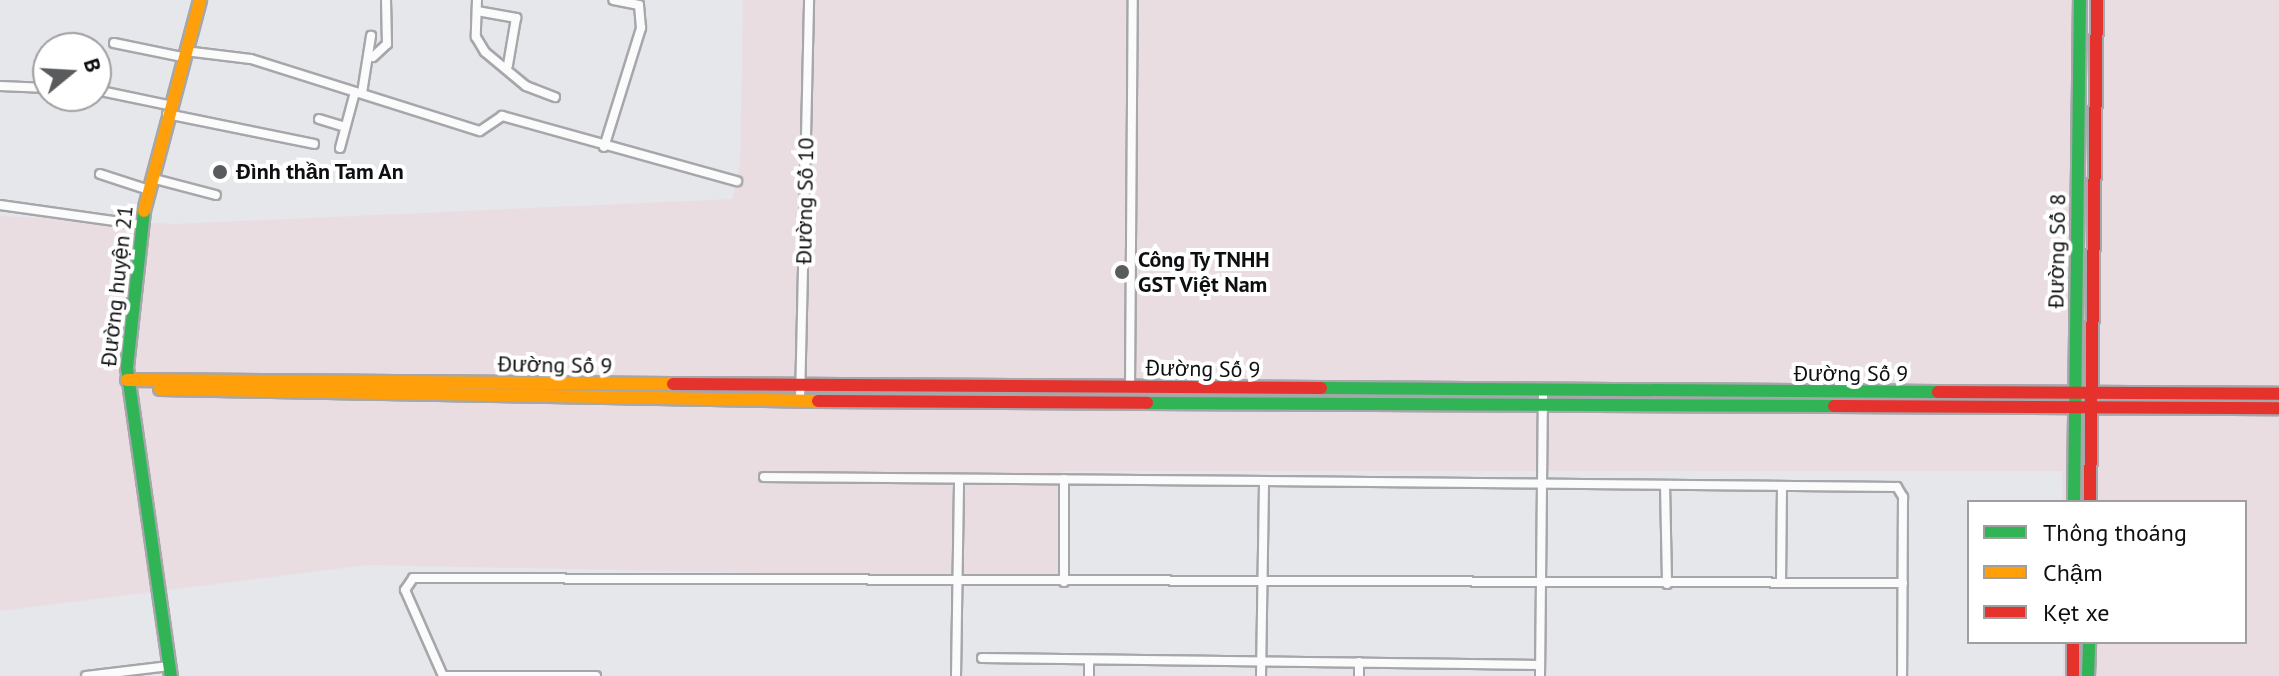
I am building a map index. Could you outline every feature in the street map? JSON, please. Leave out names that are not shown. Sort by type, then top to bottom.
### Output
[{"type":"street","name":"Đường huyện 21","points":[[170,671],[128,384],[142,225],[167,109],[200,0]]},
{"type":"street","points":[[340,148],[345,127],[373,57],[387,44],[386,0]]},
{"type":"street","points":[[604,147],[641,28],[639,5],[613,0]]},
{"type":"street","name":"Đường Số 10","points":[[800,401],[809,0]]},
{"type":"street","points":[[1130,388],[1133,0]]},
{"type":"street","name":"Đường Số 8","points":[[2074,500],[2080,0]]},
{"type":"street","name":"Đường Số 8","points":[[2090,500],[2097,0]]},
{"type":"street","points":[[508,65],[516,18],[476,3],[480,46],[508,65],[519,81],[555,97]]},
{"type":"street","points":[[371,36],[373,57]]},
{"type":"street","points":[[114,43],[183,54],[251,59],[480,131],[502,116],[604,147],[737,181]]},
{"type":"street","points":[[0,86],[32,87]]},
{"type":"street","points":[[112,94],[314,144]]},
{"type":"street","points":[[319,119],[345,127]]},
{"type":"street","points":[[100,174],[216,195]]},
{"type":"street","points":[[0,205],[142,225]]},
{"type":"street","name":"Đường Số 9","points":[[128,384],[1130,388],[1543,399]]},
{"type":"street","name":"Đường Số 9","points":[[128,384],[800,401],[1543,399],[2075,402],[2279,394]]},
{"type":"street","points":[[1540,676],[1543,399]]},
{"type":"street","name":"Đường Số 9","points":[[2092,400],[2279,408]]},
{"type":"street","points":[[764,477],[1782,486],[1901,490],[1902,676]]},
{"type":"street","points":[[956,676],[959,479]]},
{"type":"street","points":[[1064,479],[1064,582]]},
{"type":"street","points":[[1261,676],[1264,481]]},
{"type":"street","points":[[1665,485],[1667,584]]},
{"type":"street","points":[[1781,583],[1782,486]]},
{"type":"street","points":[[594,676],[443,676],[405,590],[413,578],[1903,583]]},
{"type":"street","points":[[2073,644],[2073,676]]},
{"type":"street","points":[[2088,676],[2089,644]]},
{"type":"street","points":[[982,658],[1540,665]]},
{"type":"street","points":[[1089,660],[1089,676]]},
{"type":"street","points":[[1359,662],[1359,676]]},
{"type":"street","points":[[86,676],[170,671]]},
{"type":"shaded area","points":[[743,0],[2279,0],[2279,676],[2063,676],[2063,644],[2247,644],[2247,500],[2063,500],[2062,471],[1062,471],[1059,579],[367,565],[0,611],[0,216],[173,224],[732,199],[740,164]]},
{"type":"traffic: fast","points":[[2074,500],[2080,0]]},
{"type":"traffic: fast","points":[[144,211],[127,368],[171,676]]},
{"type":"traffic: fast","points":[[1321,388],[1938,392]]},
{"type":"traffic: fast","points":[[1147,403],[1834,406]]},
{"type":"traffic: fast","points":[[2088,676],[2089,644]]},
{"type":"traffic: slow","points":[[144,211],[200,0]]},
{"type":"traffic: slow","points":[[127,380],[673,384]]},
{"type":"traffic: slow","points":[[160,389],[818,401]]},
{"type":"traffic: jam","points":[[2090,500],[2097,0]]},
{"type":"traffic: jam","points":[[673,384],[1321,388]]},
{"type":"traffic: jam","points":[[1938,392],[2279,394]]},
{"type":"traffic: jam","points":[[818,401],[1147,403]]},
{"type":"traffic: jam","points":[[1834,406],[2279,408]]},
{"type":"traffic: jam","points":[[2073,644],[2073,676]]},
{"type":"place","name":"Đình thần Tam An","points":[[220,172]]},
{"type":"place","name":"Công Ty TNHH GST Việt Nam","points":[[1122,272]]}]
